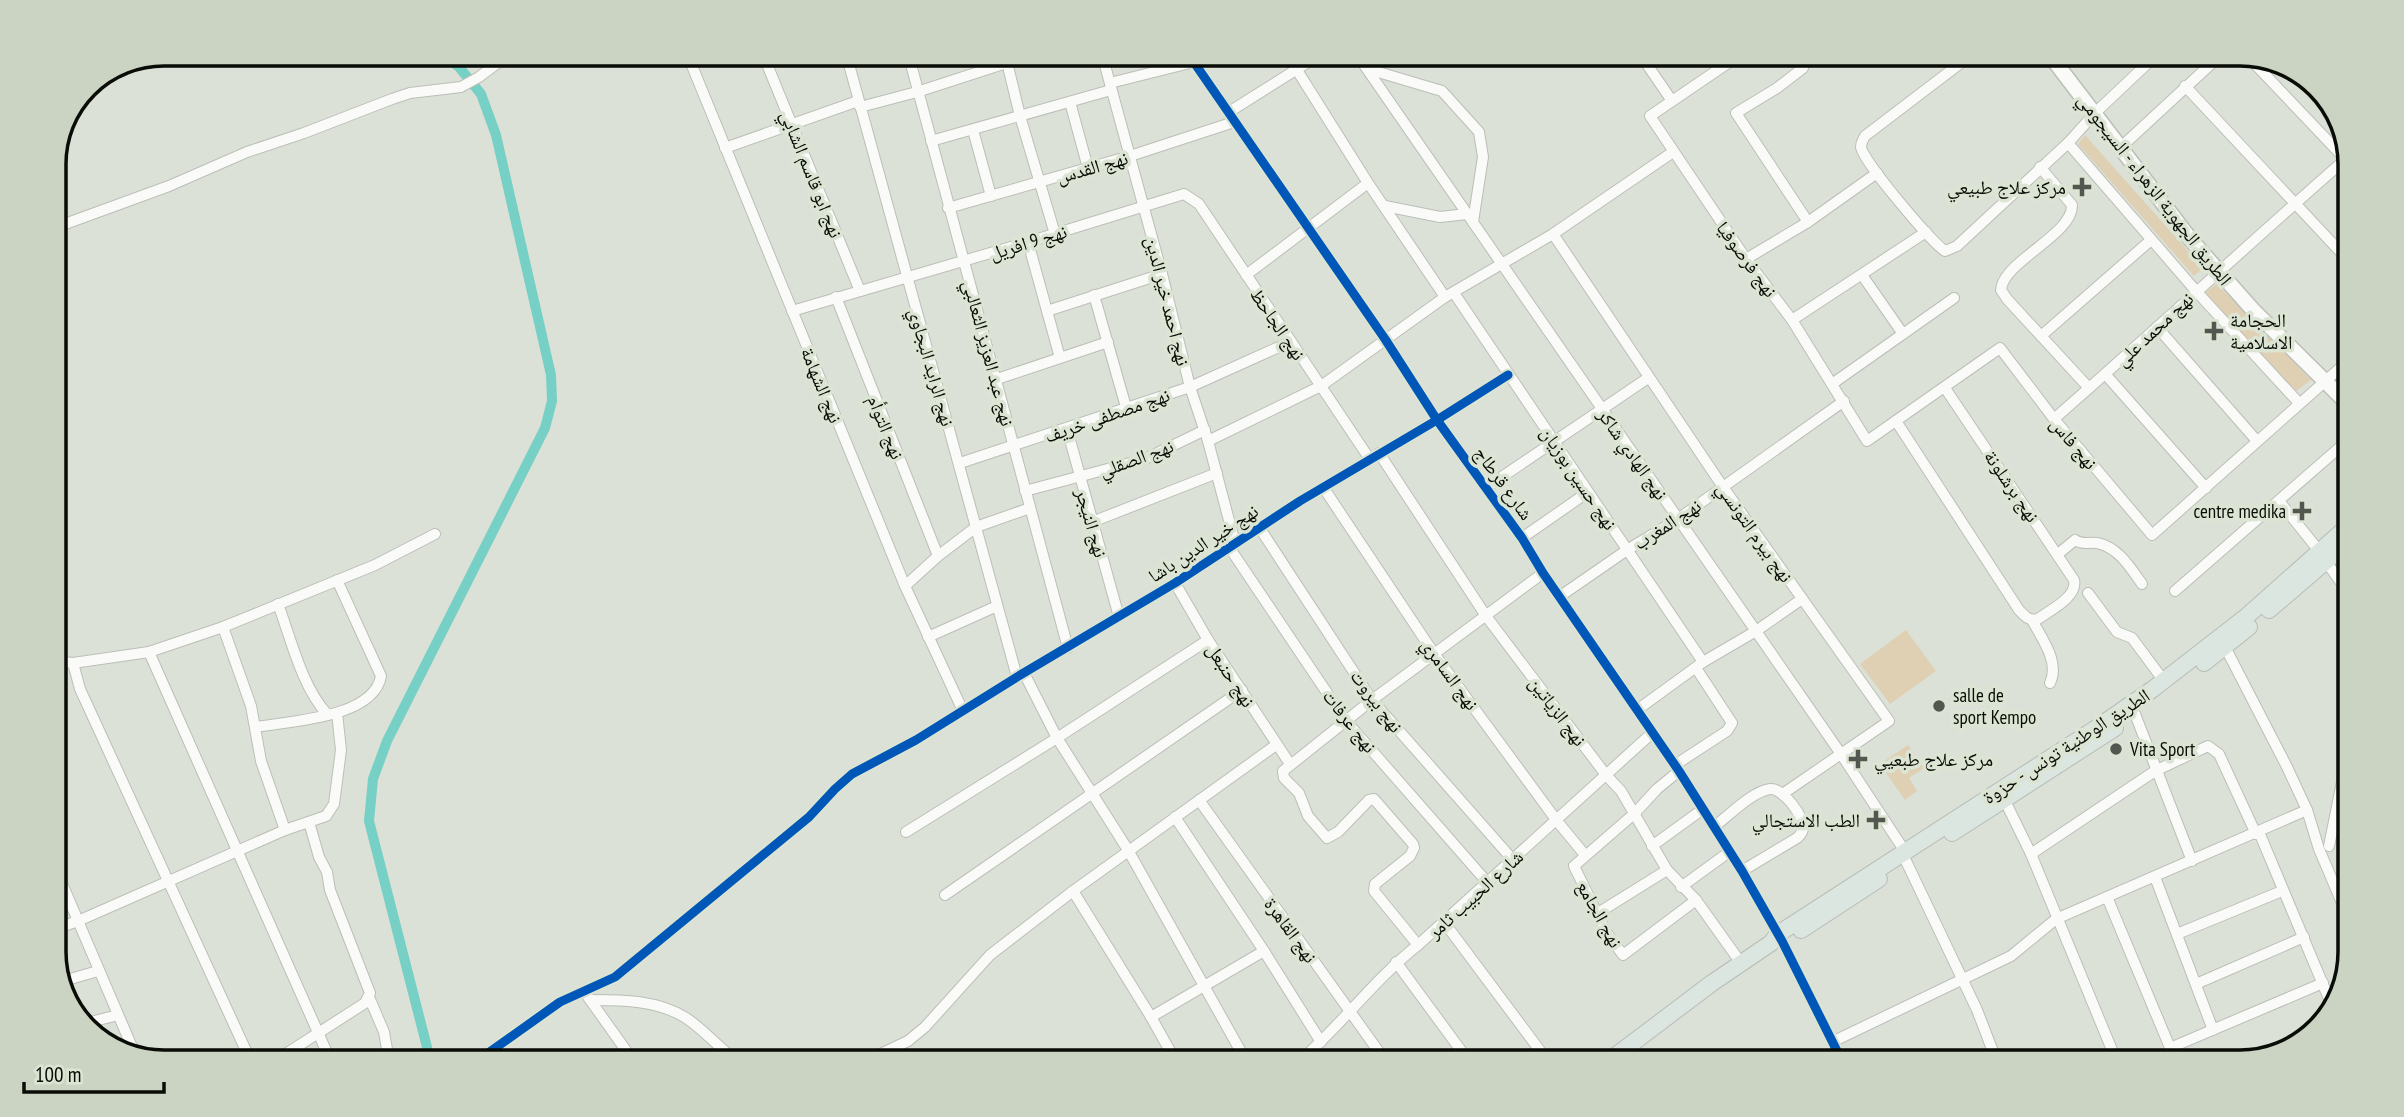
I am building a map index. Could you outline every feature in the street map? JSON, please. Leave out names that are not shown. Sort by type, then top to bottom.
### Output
[{"type":"main road","name":"الطريق الجهوية الزهراء - السيجومي","points":[[2058,66],[2165,207],[2219,272],[2253,310],[2337,394]]},
{"type":"main road","name":"الطريق الوطنية تونس - حزوة","points":[[2324,557],[2337,539]]},
{"type":"main road","name":"الطريق الوطنية تونس - حزوة","points":[[1905,856],[2005,801],[2135,714],[2324,557],[2337,549]]},
{"type":"main road","name":"الطريق الوطنية تونس - حزوة","points":[[1622,1050],[1741,963],[1777,939],[1831,912],[1905,856],[2222,642]]},
{"type":"street","points":[[67,223],[392,99],[410,93],[461,87],[494,66]]},
{"type":"street","name":"نهج الشهامة","points":[[692,66],[905,586],[963,711]]},
{"type":"street","name":"نهج ابو قاسم الشابي","points":[[768,66],[860,291]]},
{"type":"street","name":"نهج الرايد البجاوي","points":[[849,66],[997,606],[1021,675],[1057,738],[1128,850],[1240,1050]]},
{"type":"street","name":"نهج عبد العزيز الثعالبي","points":[[911,66],[1068,648]]},
{"type":"street","points":[[725,148],[859,104],[917,92],[990,66]]},
{"type":"street","points":[[1008,66],[1020,116],[1055,234]]},
{"type":"street","name":"نهج احمد خير الدين","points":[[1106,66],[1190,387],[1209,441],[1232,545]]},
{"type":"street","points":[[930,141],[1070,102],[1175,66]]},
{"type":"street","name":"شارع قرطاج","points":[[1197,66],[1385,339],[1437,420],[1522,538],[1651,734],[1677,768],[1742,871],[1836,1050]]},
{"type":"street","name":"نهج حسين بوزيان","points":[[1296,66],[1368,183],[1556,442],[1700,665],[1732,723],[1727,730],[1677,768]]},
{"type":"street","points":[[1229,112],[1302,66]]},
{"type":"street","name":"نهج الهادي شاكر","points":[[1365,66],[1842,754],[1905,856],[1963,979],[1992,1050]]},
{"type":"street","points":[[1648,66],[1672,101],[1724,66]]},
{"type":"street","points":[[1957,66],[1865,136],[1861,145],[1877,173],[1945,251],[1957,246],[2068,143],[2145,66]]},
{"type":"street","points":[[2120,148],[2208,66]]},
{"type":"street","points":[[1803,68],[1777,88],[1736,113],[1808,222]]},
{"type":"street","points":[[2259,68],[2336,147]]},
{"type":"street","points":[[1367,69],[1442,90],[1479,132],[1483,157],[1470,218],[1440,217],[1385,206]]},
{"type":"street","points":[[2185,86],[2337,250]]},
{"type":"street","name":"نهج فرصوفيا","points":[[1672,101],[1650,116],[1746,259],[1792,320],[1867,442],[1896,421]]},
{"type":"street","points":[[1070,102],[1088,168]]},
{"type":"street","name":"نهج القدس","points":[[948,208],[1130,156],[1234,122]]},
{"type":"street","points":[[972,130],[991,196]]},
{"type":"street","points":[[2068,143],[2196,291],[2299,404]]},
{"type":"street","points":[[1209,441],[1321,386],[1450,295],[1553,234],[1673,152]]},
{"type":"street","points":[[2040,167],[2072,205],[2072,210],[2062,225],[2006,277],[2001,290],[2089,388]]},
{"type":"street","name":"نهج محمد علي","points":[[2054,419],[2337,168]]},
{"type":"street","points":[[1746,259],[1808,222],[1877,173]]},
{"type":"street","points":[[1246,275],[1368,183]]},
{"type":"street","name":"نهج 9 افريل","points":[[792,311],[1184,194]]},
{"type":"street","name":"نهج الجاحظ","points":[[1184,194],[1199,204],[1290,342],[1374,456]]},
{"type":"street","points":[[1792,320],[1926,232]]},
{"type":"street","name":"نهج بيرم التونسي","points":[[1553,234],[1648,378],[1889,721],[1784,793]]},
{"type":"street","points":[[2041,336],[2151,240]]},
{"type":"street","points":[[1028,242],[1060,358]]},
{"type":"street","points":[[1047,311],[1162,274]]},
{"type":"street","points":[[1861,275],[1903,334]]},
{"type":"street","points":[[1094,295],[1126,407]]},
{"type":"street","name":"نهج التوأم","points":[[836,297],[938,556]]},
{"type":"street","points":[[1832,384],[1954,298]]},
{"type":"street","points":[[2157,327],[2257,441]]},
{"type":"street","points":[[997,379],[1108,342]]},
{"type":"street","name":"نهج مصطفى خريف","points":[[960,463],[1190,387],[1290,342]]},
{"type":"street","name":"نهج فاس","points":[[1945,388],[2000,348],[2054,419],[2152,535],[2206,488]]},
{"type":"street","points":[[2106,375],[2206,488],[2337,369]]},
{"type":"street","name":"نهج خير الدين باشا","points":[[492,1050],[559,1002],[615,977],[809,817],[843,781],[916,740],[1175,583],[1323,486],[1437,420],[1508,374]]},
{"type":"street","points":[[1487,487],[1648,378]]},
{"type":"street","points":[[1945,388],[1896,421],[2019,610],[2032,620],[2053,661],[2054,671],[2050,683]]},
{"type":"street","name":"نهج برشلونة","points":[[1945,388],[2074,580],[2076,586],[2072,594],[2038,619],[2032,620]]},
{"type":"street","name":"نهج المغرب","points":[[1559,597],[1678,519],[1844,401]]},
{"type":"street","name":"نهج النيجر","points":[[1067,429],[1119,617]]},
{"type":"street","name":"نهج الصقلي","points":[[1025,491],[1145,459],[1205,430]]},
{"type":"street","points":[[2175,591],[2337,449]]},
{"type":"street","name":"نهج الزياتين","points":[[1374,456],[1486,616],[1606,775],[1621,791],[1667,870],[1696,900],[1741,963]]},
{"type":"street","points":[[1092,522],[1217,473]]},
{"type":"street","name":"نهج السامري","points":[[1323,486],[1435,655],[1585,855]]},
{"type":"street","points":[[1522,538],[1588,492]]},
{"type":"street","points":[[2279,501],[2338,577]]},
{"type":"street","points":[[905,586],[976,527],[1030,508]]},
{"type":"street","name":"نهج بيروت","points":[[1259,527],[1372,700],[1513,860]]},
{"type":"street","points":[[67,662],[149,652],[223,627],[404,551],[435,534]]},
{"type":"street","points":[[2058,554],[2075,540],[2079,543],[2099,543],[2122,556],[2141,583]]},
{"type":"street","name":"نهج عرفات","points":[[1232,545],[1346,720],[1486,882]]},
{"type":"street","points":[[1288,766],[1543,573]]},
{"type":"street","points":[[256,727],[352,709],[378,687],[381,676],[337,580]]},
{"type":"street","name":"نهج حنبعل","points":[[1175,583],[1288,766],[1282,774],[1284,778],[1299,793],[1308,816],[1327,838],[1338,832],[1369,800],[1374,799],[1413,844],[1415,848],[1410,856],[1375,884],[1374,891],[1418,946]]},
{"type":"street","points":[[2088,593],[2117,632],[2132,638],[2164,681]]},
{"type":"street","points":[[1637,710],[1700,665],[1802,599]]},
{"type":"street","points":[[67,925],[285,830],[326,816],[334,804],[341,745],[332,714],[319,706],[310,689],[278,604]]},
{"type":"street","points":[[928,637],[997,606]]},
{"type":"street","points":[[223,627],[245,687],[256,727],[261,761],[285,830]]},
{"type":"street","points":[[906,832],[1208,640]]},
{"type":"street","points":[[2222,642],[2287,767],[2324,847],[2338,890]]},
{"type":"street","points":[[149,652],[326,1050]]},
{"type":"street","points":[[73,663],[80,689],[245,1050]]},
{"type":"street","points":[[945,895],[1242,690]]},
{"type":"street","points":[[2135,714],[2192,860]]},
{"type":"street","name":"شارع الحبيب ثامر","points":[[1312,1050],[1396,962],[1418,946],[1651,734]]},
{"type":"street","points":[[889,1050],[908,1041],[925,1027],[990,955],[1128,850],[1276,745]]},
{"type":"street","points":[[2031,854],[2155,771],[2208,746],[2211,747],[2219,754],[2230,775],[2328,995]]},
{"type":"street","points":[[1585,855],[1635,813],[1677,768]]},
{"type":"street","points":[[1714,827],[1766,790],[1775,789],[1784,793],[1801,820],[1803,832],[1792,842],[1742,871]]},
{"type":"street","points":[[2324,847],[2338,796]]},
{"type":"street","name":"نهج القاهرة","points":[[1199,800],[1378,1050]]},
{"type":"street","points":[[2005,801],[2031,854],[2112,1050]]},
{"type":"street","points":[[1652,846],[1703,809]]},
{"type":"street","points":[[1832,1042],[2011,956],[2056,919],[2307,810]]},
{"type":"street","points":[[1175,817],[1321,1042]]},
{"type":"street","points":[[309,822],[319,857],[327,872],[330,891],[384,1032],[386,1050]]},
{"type":"street","points":[[2324,847],[2338,842]]},
{"type":"street","points":[[1681,887],[1729,852]]},
{"type":"street","name":"نهج الجامع","points":[[1585,855],[1574,866],[1606,932],[1623,955],[1696,900]]},
{"type":"street","points":[[1598,913],[1667,870]]},
{"type":"street","points":[[2155,877],[2213,1030]]},
{"type":"street","points":[[1073,891],[1170,1050]]},
{"type":"street","points":[[2177,934],[2282,891]]},
{"type":"street","points":[[2107,897],[2171,1048],[2323,983]]},
{"type":"street","points":[[67,901],[131,1044]]},
{"type":"street","points":[[1444,922],[1540,1050]]},
{"type":"street","points":[[2196,984],[2304,937]]},
{"type":"street","points":[[1151,1017],[1264,951]]},
{"type":"street","points":[[1396,962],[1461,1050]]},
{"type":"street","points":[[70,979],[98,971]]},
{"type":"street","points":[[583,990],[626,1050]]},
{"type":"street","points":[[292,1050],[365,1003],[369,997]]},
{"type":"street","points":[[591,1000],[626,1000],[665,1009],[687,1019],[724,1050]]},
{"type":"street","points":[[94,1021],[118,1015]]},
{"type":"shaded area","points":[[2085,135],[2203,268],[2194,276],[2078,144]]},
{"type":"shaded area","points":[[2217,284],[2311,380],[2296,391],[2205,293]]},
{"type":"shaded area","points":[[1906,630],[1936,671],[1890,704],[1860,664]]},
{"type":"shaded area","points":[[1908,745],[1924,768],[1909,778],[1917,791],[1905,800],[1880,764]]},
{"type":"waterway","points":[[428,1050],[369,821],[373,779],[387,741],[545,428],[552,401],[551,375],[496,135],[481,94],[458,66]]},
{"type":"cycle path","points":[[1197,66],[1679,771],[1782,941],[1836,1050]]},
{"type":"cycle path","points":[[492,1050],[560,1002],[615,977],[809,817],[852,774],[916,740],[1175,583],[1300,501],[1508,375]]},
{"type":"place","name":"مركز علاج طبيعي","points":[[2082,187]]},
{"type":"place","name":"الحجامة الاسلامية","points":[[2214,331]]},
{"type":"place","name":"centre medika","points":[[2302,511]]},
{"type":"place","name":"salle de sport Kempo","points":[[1939,706]]},
{"type":"place","name":"Vita Sport","points":[[2116,749]]},
{"type":"place","name":"مركز علاج طبعيي","points":[[1858,759]]},
{"type":"place","name":"الطب الاستجالي","points":[[1876,820]]}]
